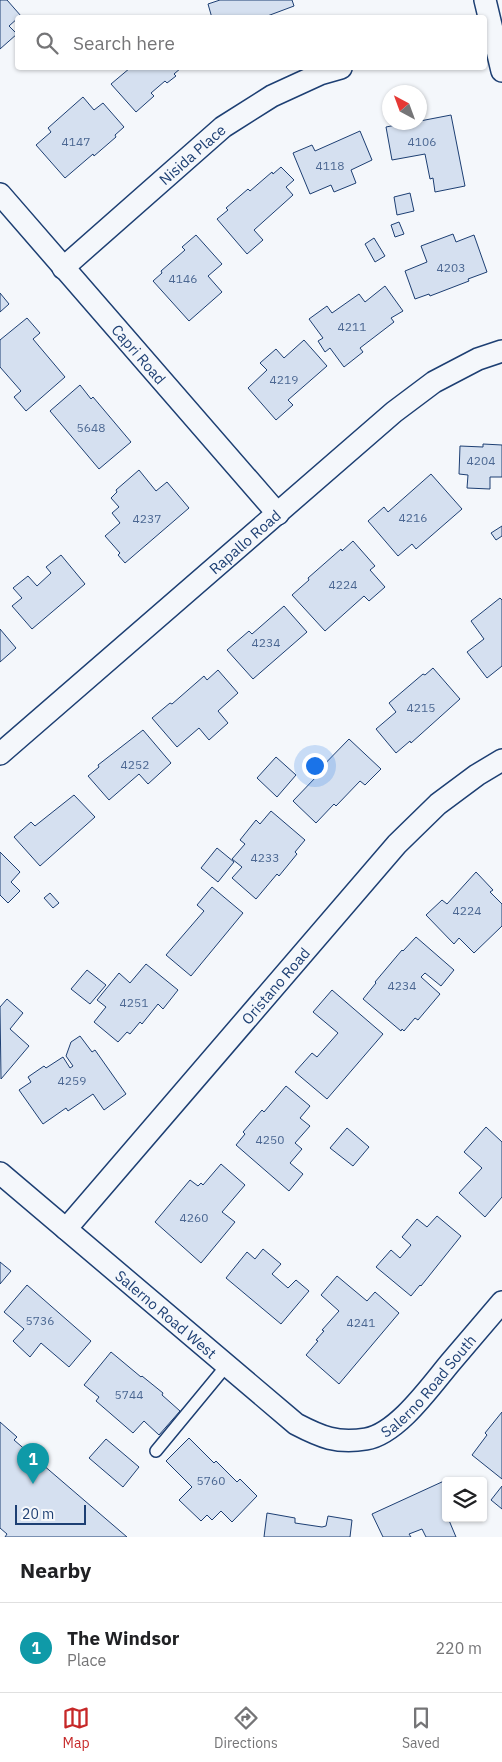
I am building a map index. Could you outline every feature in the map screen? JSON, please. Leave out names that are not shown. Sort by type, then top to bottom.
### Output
[{"type":"street","points":[[486,0],[489,34],[502,70]]},
{"type":"street","name":"Nisida Place","points":[[63,268],[223,127],[272,96],[320,74],[334,70]]},
{"type":"street","name":"Capri Road","points":[[0,194],[278,514]]},
{"type":"street","name":"Rapallo Road","points":[[0,754],[394,412],[434,382],[478,359],[502,351]]},
{"type":"street","name":"Oristano Road","points":[[66,1229],[397,844],[438,804],[477,775],[502,760]]},
{"type":"street","name":"Salerno Road West","points":[[0,1173],[296,1424],[316,1435],[339,1441]]},
{"type":"street","name":"Salerno Road South","points":[[339,1441],[368,1439],[388,1429],[408,1412],[502,1302]]},
{"type":"lane","points":[[156,1451],[227,1365]]},
{"type":"building","points":[[0,0],[7,0],[20,15],[15,15],[15,21],[9,26],[15,32],[15,36],[0,49]]},
{"type":"building","points":[[220,0],[292,0],[294,6],[270,15],[211,15],[208,4]]},
{"type":"building","points":[[128,70],[179,70],[174,74],[176,76],[167,83],[165,81],[151,93],[154,96],[136,112],[111,84]]},
{"type":"building","points":[[83,97],[94,110],[103,103],[124,127],[115,135],[116,137],[65,178],[36,145],[51,132],[48,128]]},
{"type":"building","points":[[451,115],[465,186],[435,192],[433,178],[430,179],[425,154],[392,160],[387,130],[427,130],[427,120]]},
{"type":"building","points":[[360,131],[372,160],[351,170],[356,183],[334,192],[331,185],[310,194],[293,153],[312,145],[315,151]]},
{"type":"building","points":[[281,167],[294,180],[286,187],[293,195],[254,230],[263,240],[247,254],[217,219],[228,210],[226,208],[248,189],[250,191],[272,172],[273,174]]},
{"type":"building","points":[[410,193],[414,211],[397,215],[394,197]]},
{"type":"building","points":[[399,222],[404,234],[395,237],[391,225]]},
{"type":"building","points":[[453,234],[456,242],[474,235],[487,272],[430,296],[429,294],[415,299],[405,271],[427,262],[421,246]]},
{"type":"building","points":[[196,235],[222,264],[208,276],[222,292],[189,321],[153,281],[162,273],[161,271],[185,250],[182,247]]},
{"type":"building","points":[[374,238],[385,256],[375,262],[365,244]]},
{"type":"building","points":[[385,286],[403,311],[391,318],[394,322],[360,348],[363,352],[344,367],[330,348],[325,352],[318,341],[323,338],[309,319],[327,306],[332,313],[359,294],[365,302]]},
{"type":"building","points":[[0,293],[9,304],[0,312]]},
{"type":"building","points":[[27,318],[40,333],[33,339],[65,377],[26,411],[14,397],[21,391],[0,367],[0,340]]},
{"type":"building","points":[[304,340],[327,366],[288,400],[293,405],[276,420],[248,388],[267,370],[260,363],[276,349],[284,358]]},
{"type":"building","points":[[80,385],[91,399],[93,397],[131,442],[99,469],[50,411]]},
{"type":"building","points":[[483,444],[502,445],[502,477],[490,477],[490,489],[467,488],[468,475],[459,474],[460,446],[483,447]]},
{"type":"building","points":[[139,470],[156,491],[167,482],[189,508],[125,563],[118,555],[120,553],[105,536],[120,523],[112,513],[119,507],[111,498],[117,492],[116,490]]},
{"type":"building","points":[[431,474],[462,509],[416,549],[412,544],[398,556],[368,521],[384,507],[388,512]]},
{"type":"building","points":[[502,526],[502,536],[496,540],[491,533]]},
{"type":"building","points":[[353,541],[375,566],[370,570],[385,587],[369,601],[364,596],[325,631],[292,595],[309,580],[308,578]]},
{"type":"building","points":[[61,555],[85,584],[32,629],[12,606],[22,598],[13,588],[28,576],[37,586],[51,573],[46,567]]},
{"type":"building","points":[[500,598],[502,600],[502,666],[487,678],[467,652],[484,639],[471,621]]},
{"type":"building","points":[[284,606],[307,632],[253,679],[227,650],[249,631],[252,634]]},
{"type":"building","points":[[0,629],[16,648],[0,662]]},
{"type":"building","points":[[433,668],[460,699],[411,743],[410,741],[396,753],[376,729],[396,712],[389,703],[423,674],[425,675]]},
{"type":"building","points":[[218,670],[238,693],[218,711],[228,723],[209,740],[199,728],[177,747],[152,718],[170,703],[172,704],[204,676],[207,680]]},
{"type":"building","points":[[143,730],[171,763],[148,784],[139,774],[109,800],[88,776],[99,767],[98,765]]},
{"type":"building","points":[[349,739],[381,769],[365,785],[360,781],[336,806],[334,804],[316,823],[293,801],[316,777],[314,775]]},
{"type":"building","points":[[276,757],[296,775],[277,797],[257,778]]},
{"type":"building","points":[[74,795],[95,817],[40,866],[14,837],[31,822],[35,826]]},
{"type":"building","points":[[271,811],[305,840],[295,852],[297,854],[279,876],[277,874],[256,899],[232,878],[242,867],[232,859],[245,844],[240,840],[256,820],[260,824]]},
{"type":"building","points":[[217,848],[234,862],[218,882],[201,868]]},
{"type":"building","points":[[0,852],[20,872],[11,882],[20,891],[8,903],[0,895]]},
{"type":"building","points":[[476,872],[493,890],[490,892],[502,904],[502,926],[474,953],[459,938],[454,944],[426,915],[442,900],[447,904]]},
{"type":"building","points":[[212,887],[243,913],[191,976],[166,955],[204,911],[197,905]]},
{"type":"building","points":[[50,893],[59,903],[53,908],[44,898]]},
{"type":"building","points":[[416,937],[454,970],[441,986],[425,973],[421,977],[440,994],[418,1020],[415,1018],[404,1031],[402,1029],[401,1031],[363,999],[402,950]]},
{"type":"building","points":[[146,964],[178,990],[163,1009],[158,1004],[142,1024],[140,1022],[130,1034],[127,1032],[118,1042],[94,1022],[106,1007],[97,1000],[119,973],[130,983]]},
{"type":"building","points":[[87,970],[106,985],[90,1004],[71,989]]},
{"type":"building","points":[[332,990],[383,1034],[327,1099],[295,1072],[312,1053],[317,1057],[338,1033],[313,1012]]},
{"type":"building","points":[[7,999],[23,1013],[10,1029],[29,1046],[1,1079],[0,1007]]},
{"type":"building","points":[[80,1036],[92,1052],[95,1050],[126,1094],[104,1110],[93,1094],[68,1111],[66,1108],[43,1124],[19,1090],[31,1082],[28,1077],[44,1066],[46,1068],[63,1057],[70,1068],[73,1066],[66,1056],[71,1042]]},
{"type":"building","points":[[286,1086],[310,1106],[300,1118],[310,1126],[295,1143],[302,1149],[290,1163],[303,1174],[289,1191],[236,1145],[245,1134],[243,1132],[262,1110],[264,1112]]},
{"type":"building","points":[[486,1127],[502,1142],[502,1197],[485,1217],[459,1193],[482,1168],[464,1152]]},
{"type":"building","points":[[347,1128],[369,1147],[353,1166],[330,1148]]},
{"type":"building","points":[[221,1164],[245,1185],[222,1212],[235,1222],[201,1263],[155,1222],[190,1180],[198,1186],[201,1183],[203,1185]]},
{"type":"building","points":[[437,1216],[461,1236],[411,1296],[376,1267],[391,1250],[400,1258],[411,1245],[402,1237],[417,1219],[427,1227]]},
{"type":"building","points":[[263,1249],[281,1264],[272,1274],[288,1288],[296,1280],[309,1291],[281,1324],[226,1278],[247,1252],[255,1259]]},
{"type":"building","points":[[0,1262],[11,1271],[0,1284]]},
{"type":"building","points":[[337,1276],[367,1301],[375,1292],[399,1313],[339,1384],[306,1355],[318,1341],[316,1340],[324,1331],[322,1330],[339,1311],[321,1295]]},
{"type":"building","points":[[27,1285],[91,1341],[69,1367],[41,1343],[30,1357],[13,1341],[24,1329],[4,1312]]},
{"type":"building","points":[[111,1352],[163,1393],[162,1395],[180,1411],[159,1435],[144,1421],[133,1433],[96,1401],[99,1397],[84,1385]]},
{"type":"building","points":[[502,1412],[502,1479],[472,1455],[487,1435],[485,1433]]},
{"type":"building","points":[[0,1422],[17,1437],[14,1440],[127,1537],[5,1537],[7,1534],[0,1528]]},
{"type":"building","points":[[189,1438],[214,1463],[216,1461],[237,1482],[240,1479],[257,1496],[232,1522],[221,1511],[212,1520],[207,1515],[201,1521],[179,1500],[192,1487],[166,1461]]},
{"type":"building","points":[[106,1439],[139,1467],[123,1487],[89,1458]]},
{"type":"building","points":[[442,1482],[442,1522],[450,1522],[456,1537],[426,1537],[422,1529],[409,1534],[411,1537],[383,1537],[372,1514]]},
{"type":"building","points":[[502,1486],[502,1509],[491,1500]]},
{"type":"building","points":[[267,1513],[295,1518],[295,1523],[322,1527],[326,1526],[328,1516],[352,1520],[350,1537],[264,1537]]},
{"type":"place","name":"The Windsor","points":[[33,1484]]}]
